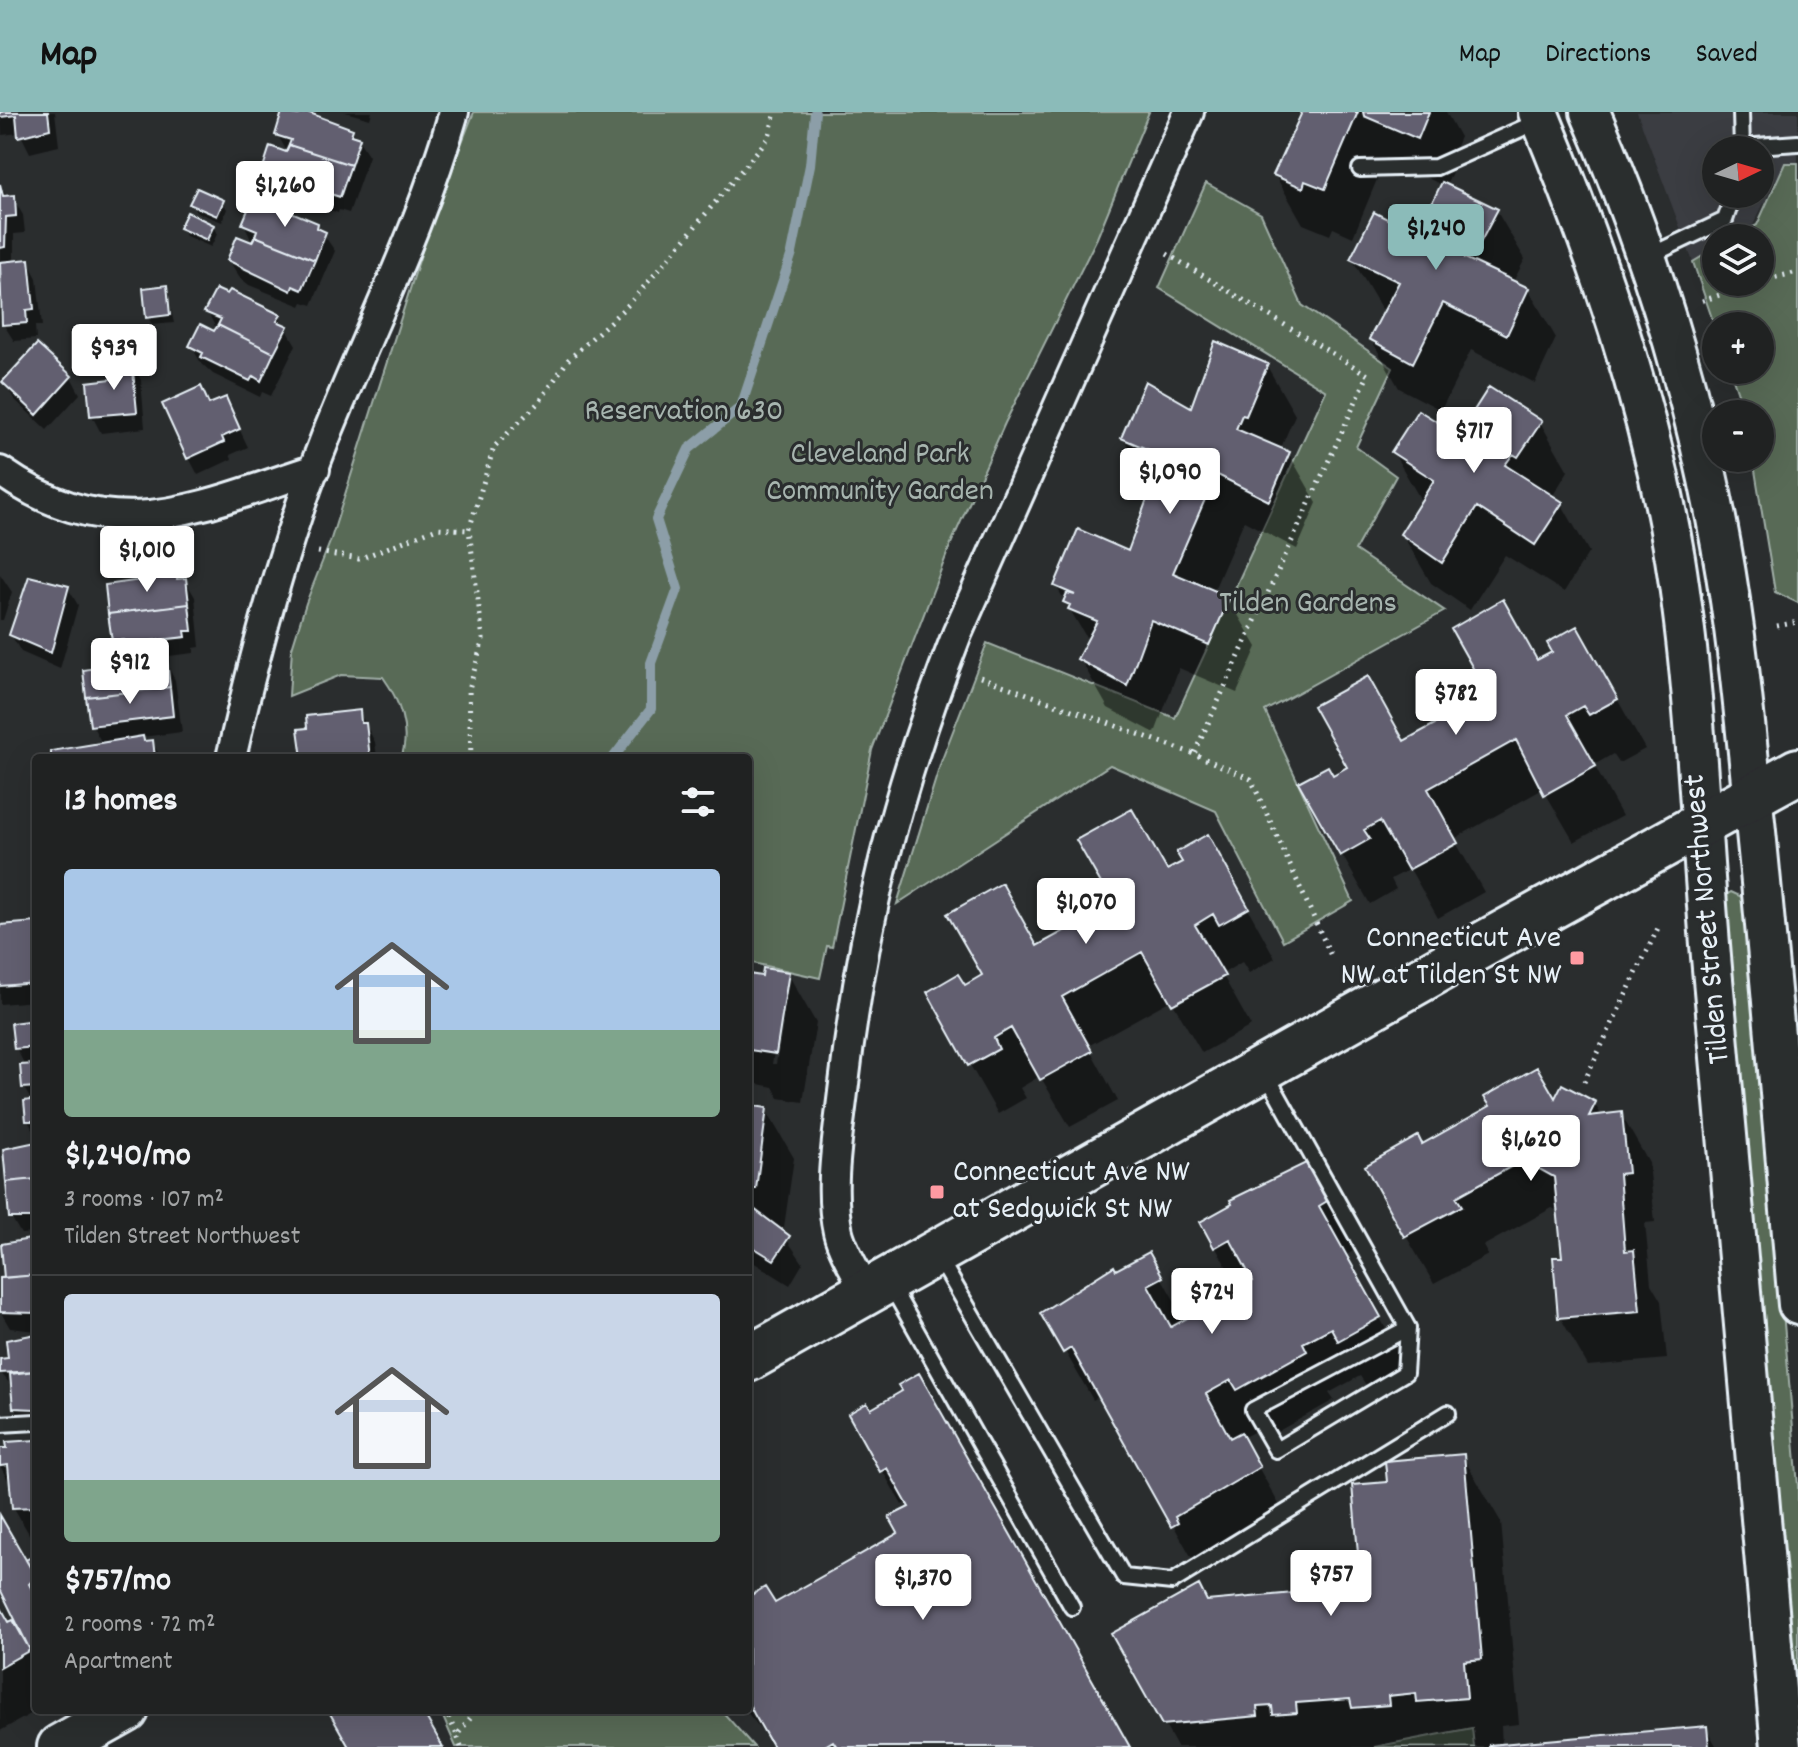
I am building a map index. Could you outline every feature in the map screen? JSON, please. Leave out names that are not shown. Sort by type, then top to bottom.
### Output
[{"type":"main road","points":[[752,1357],[1798,771]]},
{"type":"main road","points":[[60,1747],[119,1714]]},
{"type":"street","points":[[232,754],[289,547],[315,469],[411,241],[454,112]]},
{"type":"street","points":[[877,1286],[838,1235],[837,1151],[856,987],[887,836],[923,723],[957,634],[1189,112]]},
{"type":"street","name":"Tilden Street Northwest","points":[[1590,112],[1653,274],[1690,404],[1721,546],[1780,1025],[1798,1305]]},
{"type":"street","name":"Tilden Street Northwest","points":[[1540,116],[1612,307],[1649,438],[1675,562],[1692,705],[1781,1747]]},
{"type":"street","points":[[1612,307],[1653,274]]},
{"type":"street","points":[[0,471],[60,506],[133,516],[206,506],[315,469]]},
{"type":"lane","points":[[1741,112],[1742,136]]},
{"type":"lane","points":[[1360,169],[1436,167],[1540,116]]},
{"type":"lane","points":[[1774,145],[1798,143]]},
{"type":"lane","points":[[1653,274],[1725,220],[1729,208]]},
{"type":"lane","points":[[1263,1068],[1408,1328],[1405,1373],[1276,1450],[1253,1410],[1408,1328]]},
{"type":"lane","points":[[936,1253],[1124,1577],[1172,1582],[1448,1413]]},
{"type":"lane","points":[[877,1286],[1072,1607]]},
{"type":"lane","points":[[0,1424],[32,1422]]},
{"type":"path","points":[[471,754],[469,689],[483,639],[469,530],[494,447],[540,401],[568,360],[629,304],[680,245],[769,137],[775,112]]},
{"type":"path","points":[[1167,254],[1368,375],[1194,754]]},
{"type":"path","points":[[1774,278],[1798,272]]},
{"type":"path","points":[[1702,301],[1717,296]]},
{"type":"path","points":[[289,547],[359,559],[437,528],[469,530]]},
{"type":"path","points":[[1777,626],[1798,622]]},
{"type":"path","points":[[980,677],[1194,754],[1251,779],[1332,958]]},
{"type":"path","points":[[1584,1082],[1658,928]]},
{"type":"path","points":[[447,1714],[461,1747]]},
{"type":"path","points":[[457,1735],[474,1714]]},
{"type":"shaded area","points":[[1637,112],[1798,112],[1798,163],[1784,164],[1774,184],[1774,136],[1702,136],[1702,208],[1762,208],[1754,224],[1702,224],[1702,257],[1693,262]]},
{"type":"green space","name":"Reservation 630","points":[[474,112],[1149,112],[1097,238],[1005,423],[950,546],[872,750],[832,947],[827,946],[820,978],[752,963],[752,754],[402,754],[405,737],[402,716],[383,677],[341,675],[289,696],[292,648],[330,542],[434,213]]},
{"type":"green space","points":[[1785,163],[1798,163],[1798,603],[1775,592],[1755,472],[1774,472],[1774,400],[1740,400],[1735,384],[1774,384],[1774,312],[1710,312],[1704,296],[1774,296],[1774,224],[1757,224],[1765,208],[1774,208],[1774,187]]},
{"type":"green space","name":"Tilden Gardens","points":[[1206,183],[1261,214],[1302,305],[1393,368],[1356,447],[1396,476],[1355,550],[1445,611],[1265,711],[1353,901],[1283,941],[1216,811],[1110,765],[897,904],[941,762],[987,643],[1175,718],[1326,391],[1159,288]]},
{"type":"green space","points":[[1702,257],[1702,289],[1693,262]]},
{"type":"green space","points":[[1731,892],[1744,898],[1750,928],[1798,1486],[1798,1747],[1716,900]]},
{"type":"green space","points":[[442,1714],[725,1714],[754,1747],[456,1747]]},
{"type":"green space","points":[[1472,1728],[1474,1747],[1374,1747]]},
{"type":"building","points":[[0,112],[48,112],[50,129],[18,137],[16,115],[0,117]]},
{"type":"building","points":[[282,112],[298,115],[307,112],[353,129],[351,135],[360,138],[351,165],[289,145],[291,140],[275,135]]},
{"type":"building","points":[[1302,112],[1358,112],[1325,189],[1305,181],[1303,188],[1273,175]]},
{"type":"building","points":[[1363,112],[1429,112],[1418,139],[1364,116]]},
{"type":"building","points":[[289,145],[351,165],[340,197],[330,194],[328,198],[262,171],[270,146],[286,152]]},
{"type":"building","points":[[1442,182],[1498,209],[1478,247],[1472,244],[1465,258],[1529,288],[1507,335],[1443,303],[1413,363],[1369,339],[1399,282],[1350,259],[1374,212],[1420,236],[1425,226],[1421,225]]},
{"type":"building","points":[[0,184],[3,196],[15,195],[16,216],[6,217],[5,247],[0,248]]},
{"type":"building","points":[[197,188],[224,200],[217,216],[189,204]]},
{"type":"building","points":[[252,200],[263,205],[265,201],[318,223],[317,228],[326,232],[315,260],[255,236],[257,230],[242,224]]},
{"type":"building","points":[[187,212],[214,225],[207,240],[179,228]]},
{"type":"building","points":[[237,236],[252,242],[255,236],[315,260],[302,290],[293,286],[291,291],[227,260]]},
{"type":"building","points":[[29,259],[34,309],[26,310],[27,323],[2,325],[0,262]]},
{"type":"building","points":[[167,285],[170,315],[146,318],[143,288]]},
{"type":"building","points":[[216,289],[227,294],[230,290],[281,315],[277,321],[288,326],[274,353],[218,325],[221,319],[204,312]]},
{"type":"building","points":[[200,324],[214,331],[218,325],[274,353],[261,381],[253,376],[250,381],[201,357],[203,353],[189,346]]},
{"type":"building","points":[[1215,341],[1268,364],[1246,416],[1242,415],[1236,429],[1290,452],[1269,501],[1216,474],[1173,573],[1230,597],[1209,645],[1151,620],[1127,686],[1077,659],[1097,621],[1068,609],[1070,605],[1063,602],[1067,593],[1075,595],[1054,586],[1078,529],[1128,551],[1154,480],[1158,482],[1168,458],[1121,438],[1145,381],[1191,407]]},
{"type":"building","points":[[37,344],[72,376],[37,415],[2,382]]},
{"type":"building","points":[[132,360],[137,412],[90,416],[87,382],[112,379],[110,362]]},
{"type":"building","points":[[201,386],[209,404],[226,397],[240,429],[222,437],[224,442],[187,459],[162,404]]},
{"type":"building","points":[[1489,387],[1542,421],[1518,457],[1513,454],[1505,465],[1563,502],[1535,545],[1477,507],[1442,563],[1400,534],[1434,480],[1391,452],[1418,410],[1462,437],[1468,428],[1464,426]]},
{"type":"building","points":[[177,575],[177,579],[186,578],[189,604],[108,614],[105,585]]},
{"type":"building","points":[[29,576],[69,586],[51,653],[9,635]]},
{"type":"building","points":[[1503,599],[1537,660],[1552,652],[1547,643],[1577,626],[1618,699],[1589,715],[1583,706],[1567,715],[1596,766],[1544,795],[1516,740],[1428,789],[1458,843],[1408,870],[1380,821],[1364,830],[1370,839],[1340,856],[1298,782],[1328,766],[1333,775],[1347,767],[1313,706],[1368,676],[1404,741],[1488,695],[1451,629]]},
{"type":"building","points":[[189,604],[192,631],[185,631],[186,637],[124,644],[124,640],[112,641],[108,614]]},
{"type":"building","points":[[156,658],[156,662],[167,661],[170,687],[86,697],[83,670]]},
{"type":"building","points":[[170,687],[173,716],[90,726],[86,697]]},
{"type":"building","points":[[360,710],[361,723],[366,723],[370,754],[301,754],[298,729],[307,728],[306,716]]},
{"type":"building","points":[[143,736],[144,741],[153,740],[155,754],[51,754],[51,751]]},
{"type":"building","points":[[1132,809],[1167,870],[1182,862],[1176,852],[1208,834],[1249,908],[1219,925],[1213,914],[1195,925],[1225,976],[1172,1005],[1142,952],[1062,997],[1092,1051],[1040,1080],[1011,1028],[994,1038],[999,1049],[968,1066],[927,992],[958,974],[965,985],[982,975],[947,914],[1002,883],[1037,946],[1113,904],[1076,840]]},
{"type":"building","points":[[32,922],[32,983],[0,986],[0,925]]},
{"type":"building","points":[[763,968],[789,972],[776,1054],[752,1050],[752,975],[762,976]]},
{"type":"building","points":[[32,1020],[32,1047],[14,1049],[11,1023]]},
{"type":"building","points":[[32,1064],[32,1087],[22,1088],[20,1065]]},
{"type":"building","points":[[1537,1067],[1555,1098],[1562,1084],[1596,1102],[1589,1116],[1622,1112],[1628,1173],[1619,1174],[1625,1251],[1634,1250],[1640,1311],[1558,1318],[1553,1257],[1562,1257],[1554,1177],[1523,1160],[1456,1197],[1462,1206],[1404,1237],[1365,1166],[1418,1136],[1422,1144],[1490,1106],[1484,1097]]},
{"type":"building","points":[[32,1100],[32,1121],[26,1121],[24,1101]]},
{"type":"building","points":[[752,1106],[767,1108],[756,1189],[752,1188]]},
{"type":"building","points":[[32,1143],[32,1179],[6,1182],[3,1149]]},
{"type":"building","points":[[1308,1162],[1329,1200],[1319,1206],[1381,1317],[1338,1341],[1331,1328],[1303,1343],[1307,1351],[1237,1390],[1231,1380],[1206,1394],[1230,1438],[1241,1432],[1260,1467],[1175,1517],[1178,1523],[1171,1527],[1071,1348],[1063,1353],[1040,1313],[1114,1266],[1116,1270],[1149,1252],[1163,1277],[1148,1285],[1171,1327],[1189,1317],[1187,1314],[1198,1307],[1194,1302],[1199,1294],[1207,1289],[1219,1288],[1222,1293],[1253,1281],[1230,1239],[1214,1248],[1200,1222],[1232,1204],[1230,1200]]},
{"type":"building","points":[[32,1179],[32,1218],[9,1218],[6,1182]]},
{"type":"building","points":[[752,1208],[790,1236],[774,1260],[752,1246]]},
{"type":"building","points":[[32,1239],[32,1275],[4,1278],[1,1244]]},
{"type":"building","points":[[32,1275],[32,1313],[0,1312],[0,1278]]},
{"type":"building","points":[[32,1335],[32,1371],[0,1373],[0,1359],[8,1358],[6,1340]]},
{"type":"building","points":[[32,1371],[32,1409],[13,1408],[10,1374]]},
{"type":"building","points":[[919,1373],[1130,1747],[837,1747],[833,1741],[823,1747],[773,1747],[752,1710],[752,1595],[765,1587],[775,1603],[898,1533],[889,1517],[909,1507],[887,1468],[880,1472],[848,1414],[867,1403],[871,1409],[902,1391],[898,1385]]},
{"type":"building","points":[[32,1440],[32,1507],[12,1508],[8,1465],[0,1466],[0,1448],[7,1448],[6,1442]]},
{"type":"building","points":[[1464,1454],[1482,1659],[1464,1661],[1467,1698],[1417,1702],[1416,1693],[1388,1696],[1389,1705],[1352,1708],[1350,1699],[1296,1703],[1297,1713],[1273,1715],[1272,1706],[1257,1707],[1258,1716],[1162,1725],[1111,1634],[1199,1585],[1207,1601],[1361,1587],[1352,1485],[1387,1482],[1385,1461]]},
{"type":"building","points":[[0,1515],[32,1570],[29,1584],[32,1590],[32,1649],[0,1589]]},
{"type":"building","points":[[32,1556],[32,1570],[26,1560]]},
{"type":"building","points":[[0,1606],[9,1622],[13,1620],[30,1650],[0,1667]]},
{"type":"building","points":[[330,1714],[424,1714],[443,1747],[349,1747]]},
{"type":"building","points":[[1707,1726],[1709,1747],[1489,1747],[1489,1745]]},
{"type":"waterway","points":[[616,754],[651,709],[651,663],[678,589],[656,519],[689,449],[741,407],[792,253],[810,165],[815,112]]},
{"type":"place","name":"Connecticut Ave NW at Tilden St NW","points":[[1577,958]]},
{"type":"place","name":"Connecticut Ave NW at Sedgwick St NW","points":[[937,1192]]},
{"type":"park label","name":"Cleveland Park Community Garden","points":[[880,474]]}]
